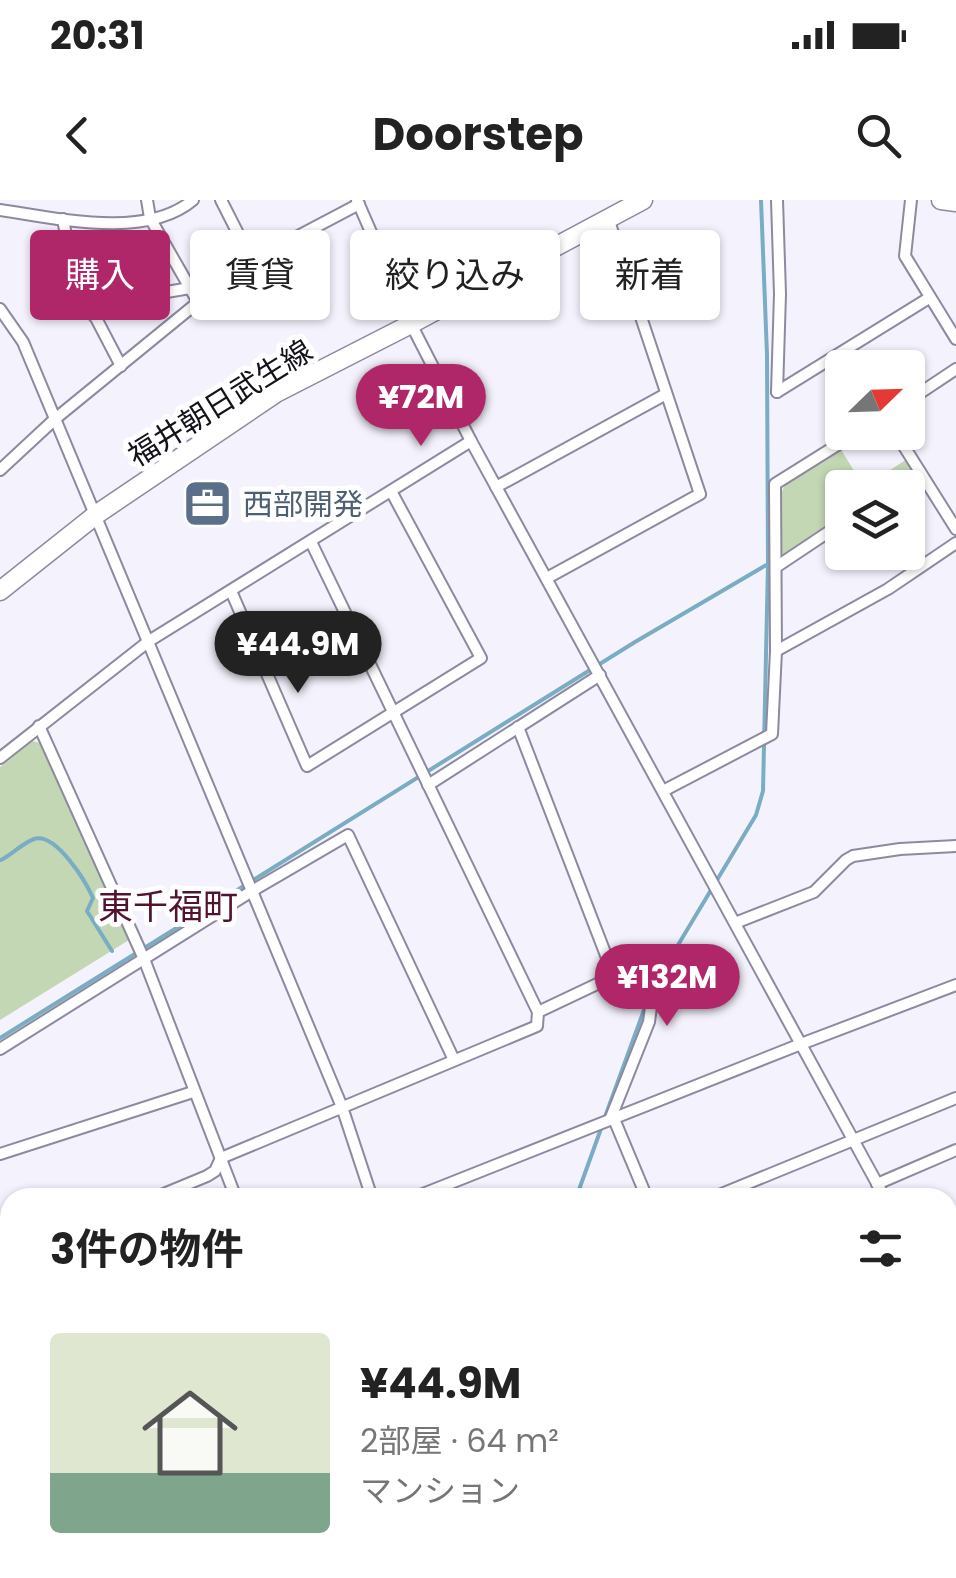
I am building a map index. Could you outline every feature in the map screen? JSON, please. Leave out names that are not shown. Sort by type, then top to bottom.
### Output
[{"type":"main road","name":"福井朝日武生線","points":[[0,591],[97,514],[276,393],[643,200]]},
{"type":"main road","points":[[941,200],[956,202]]},
{"type":"street","points":[[146,200],[150,218],[190,288],[170,291]]},
{"type":"street","points":[[0,210],[118,224],[173,214],[193,200]]},
{"type":"street","points":[[221,200],[236,230]]},
{"type":"street","points":[[777,200],[777,392],[929,298]]},
{"type":"street","points":[[911,200],[905,256],[956,339]]},
{"type":"street","points":[[310,230],[358,202],[411,324],[496,487],[879,1188]]},
{"type":"street","points":[[547,578],[700,494],[608,218]]},
{"type":"street","points":[[64,219],[66,230]]},
{"type":"street","points":[[0,309],[24,342],[97,514],[342,1108],[369,1188]]},
{"type":"street","points":[[0,470],[190,309]]},
{"type":"street","points":[[96,320],[121,366]]},
{"type":"street","points":[[925,390],[956,369]]},
{"type":"street","points":[[496,487],[666,394]]},
{"type":"street","points":[[0,758],[149,642],[472,441]]},
{"type":"street","points":[[663,791],[772,734],[776,651],[775,484],[829,450]]},
{"type":"street","points":[[925,480],[956,529]]},
{"type":"street","points":[[231,590],[307,766],[482,658],[391,491]]},
{"type":"street","points":[[776,567],[825,534]]},
{"type":"street","points":[[178,1188],[215,1171],[221,1158],[537,1026],[538,1012],[312,542]]},
{"type":"street","points":[[776,651],[888,589],[956,543]]},
{"type":"street","points":[[428,784],[600,676]]},
{"type":"street","points":[[40,726],[144,959],[232,1188]]},
{"type":"street","points":[[518,727],[614,976]]},
{"type":"street","points":[[0,1049],[348,834],[454,1060]]},
{"type":"street","points":[[735,923],[804,897],[853,856],[956,846]]},
{"type":"street","points":[[538,1012],[614,976],[642,982],[652,999],[649,1022],[612,1120],[643,1188]]},
{"type":"street","points":[[439,1188],[956,985]]},
{"type":"street","points":[[0,1154],[193,1092]]},
{"type":"street","points":[[736,1188],[956,1099]]},
{"type":"street","points":[[877,1184],[956,1150]]},
{"type":"green space","points":[[837,450],[841,450],[854,470],[825,470],[825,531],[787,557],[781,555],[782,492],[786,481]]},
{"type":"green space","points":[[907,459],[914,470],[890,470]]},
{"type":"green space","points":[[32,741],[40,743],[129,940],[0,1020],[0,767]]},
{"type":"waterway","points":[[651,990],[756,815],[763,791],[768,564],[767,355],[761,200]]},
{"type":"waterway","points":[[0,1038],[635,642],[768,564]]},
{"type":"waterway","points":[[1,860],[34,839],[52,843],[77,870],[93,898],[87,911],[112,951]]},
{"type":"waterway","points":[[605,1117],[648,999]]},
{"type":"waterway","points":[[580,1188],[602,1126]]},
{"type":"place","name":"西部開発","points":[[208,504]]},
{"type":"district","name":"東千福町","points":[[168,906]]}]
